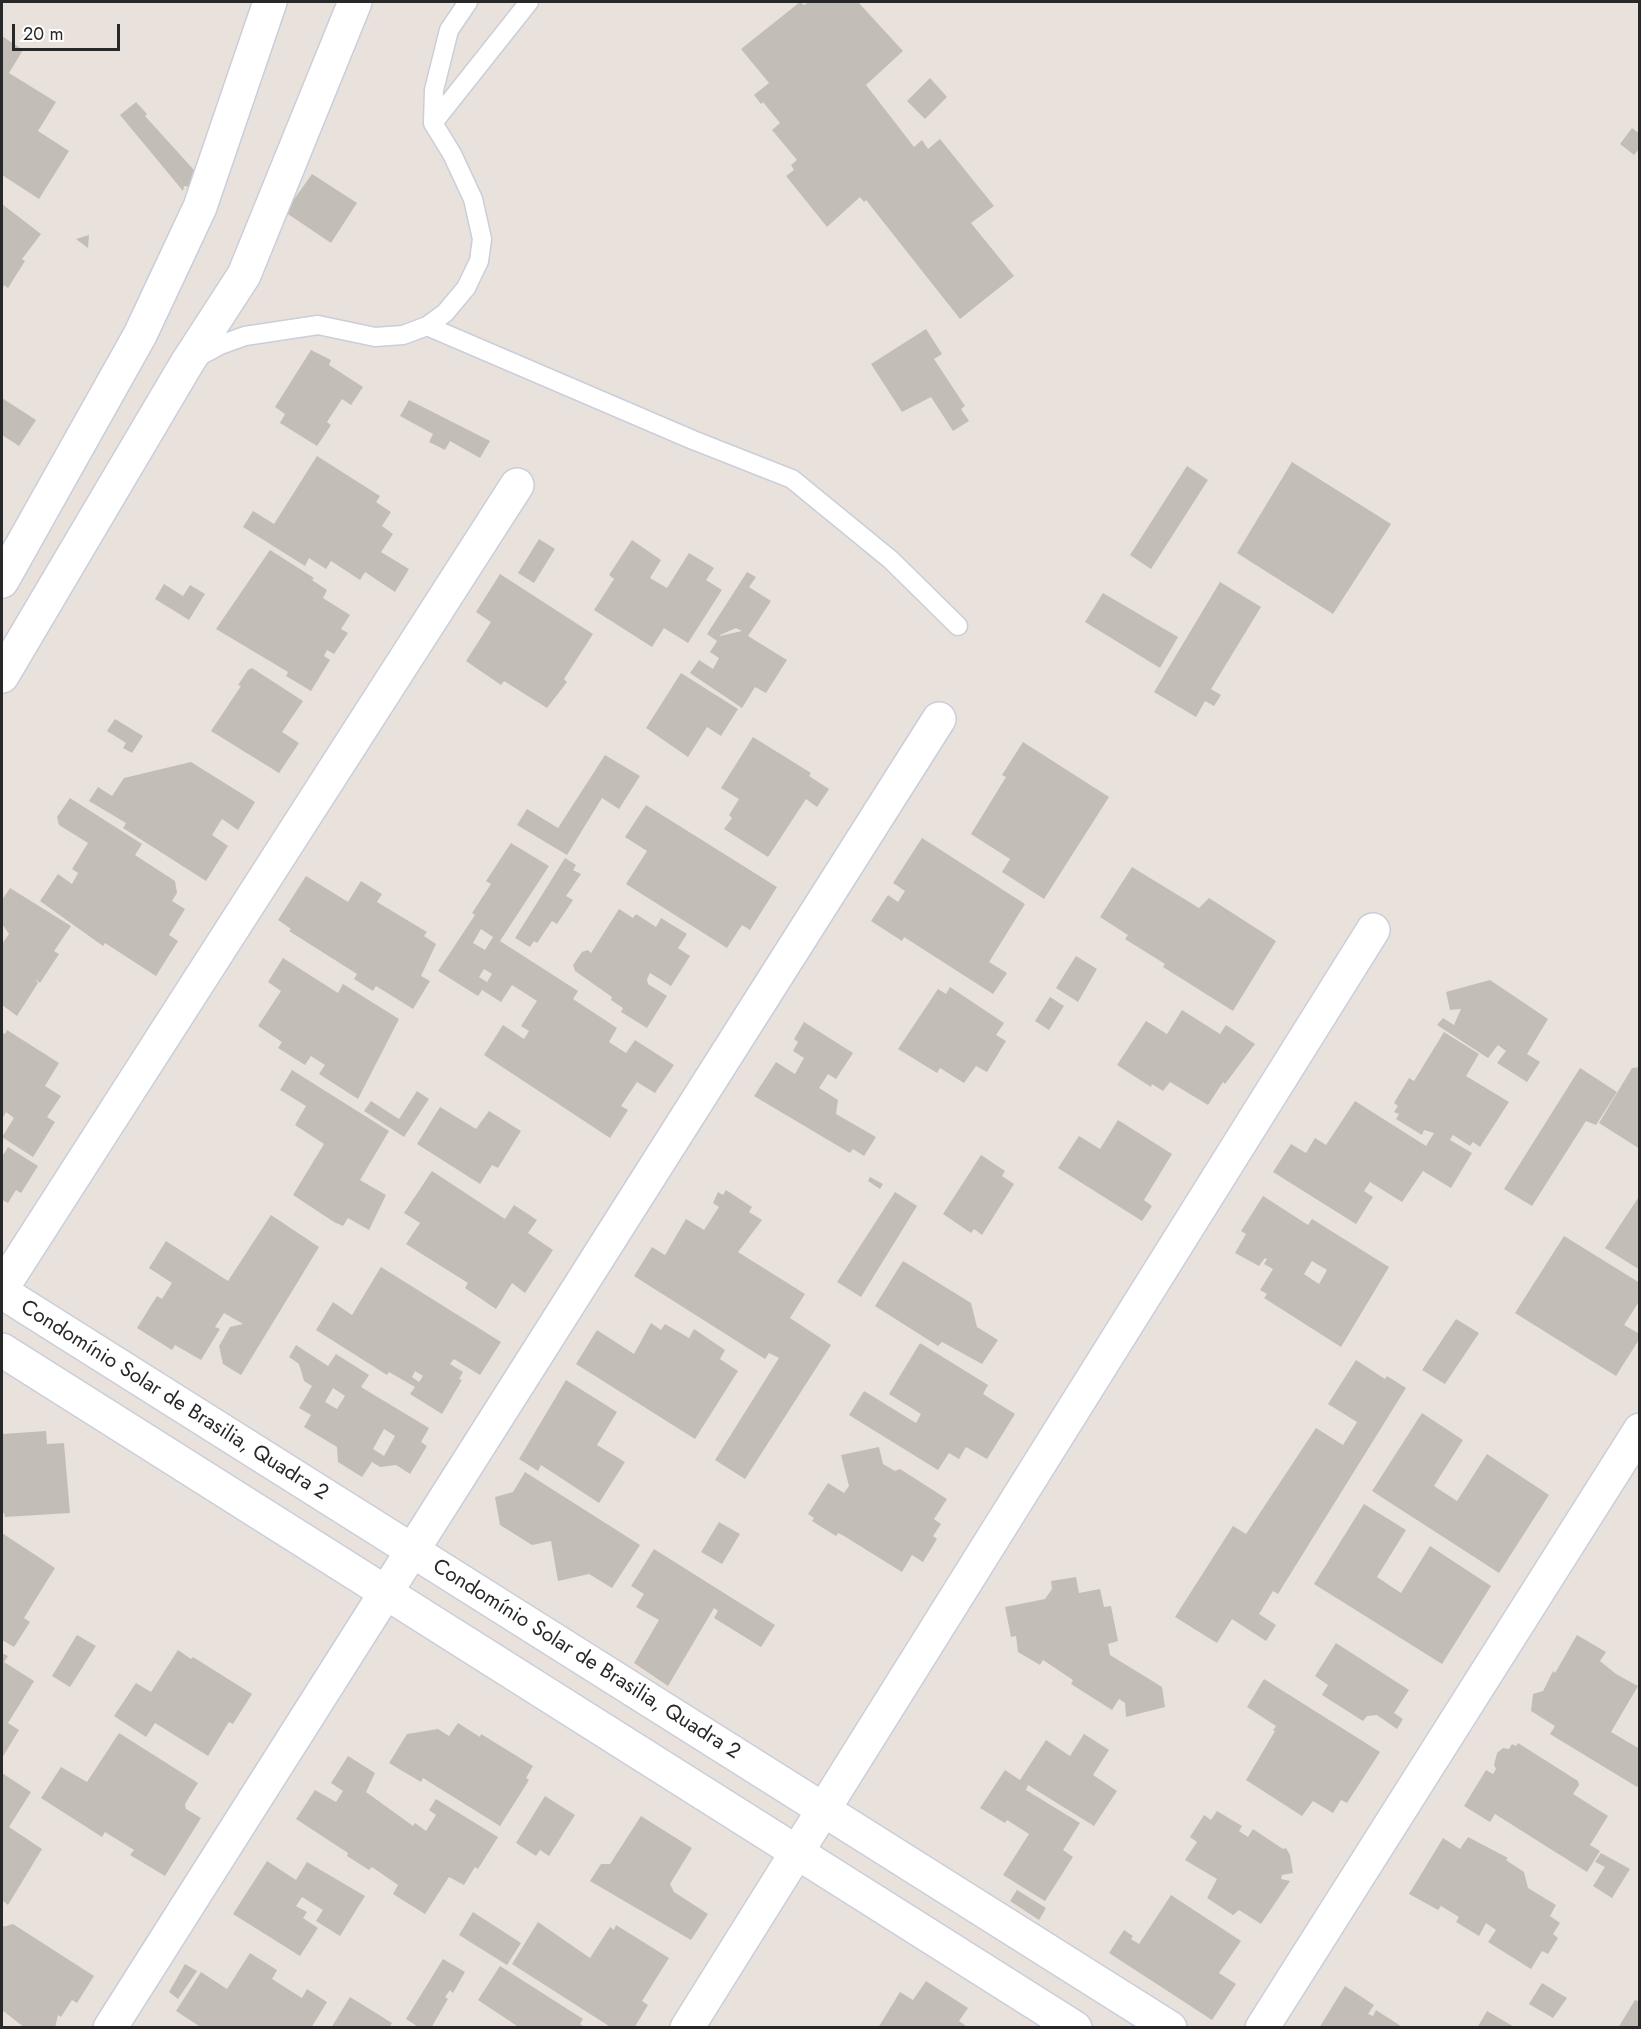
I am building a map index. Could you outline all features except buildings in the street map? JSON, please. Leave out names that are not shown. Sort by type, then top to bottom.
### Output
[{"type":"street","points":[[2,581],[140,335],[200,207],[270,2]]},
{"type":"street","points":[[2,676],[187,363],[244,275],[356,2]]},
{"type":"street","points":[[2,1290],[517,485]]},
{"type":"street","points":[[110,2028],[939,719]]},
{"type":"street","points":[[687,2028],[1373,930]]},
{"type":"street","name":"Condomínio Solar de Brasilia, Quadra 2","points":[[2,1290],[1170,2028]]},
{"type":"street","points":[[2,1350],[1076,2028]]},
{"type":"street","points":[[1262,2028],[1640,1430]]},
{"type":"lane","points":[[187,363],[219,345],[245,336],[281,329],[318,325],[375,337],[403,335],[427,326],[445,313],[466,288],[479,261],[482,239],[473,199],[452,154],[433,123],[434,90],[449,30],[468,2]]},
{"type":"lane","points":[[433,123],[529,2]]},
{"type":"lane","points":[[427,326],[693,440],[792,479],[891,560],[958,627]]}]
